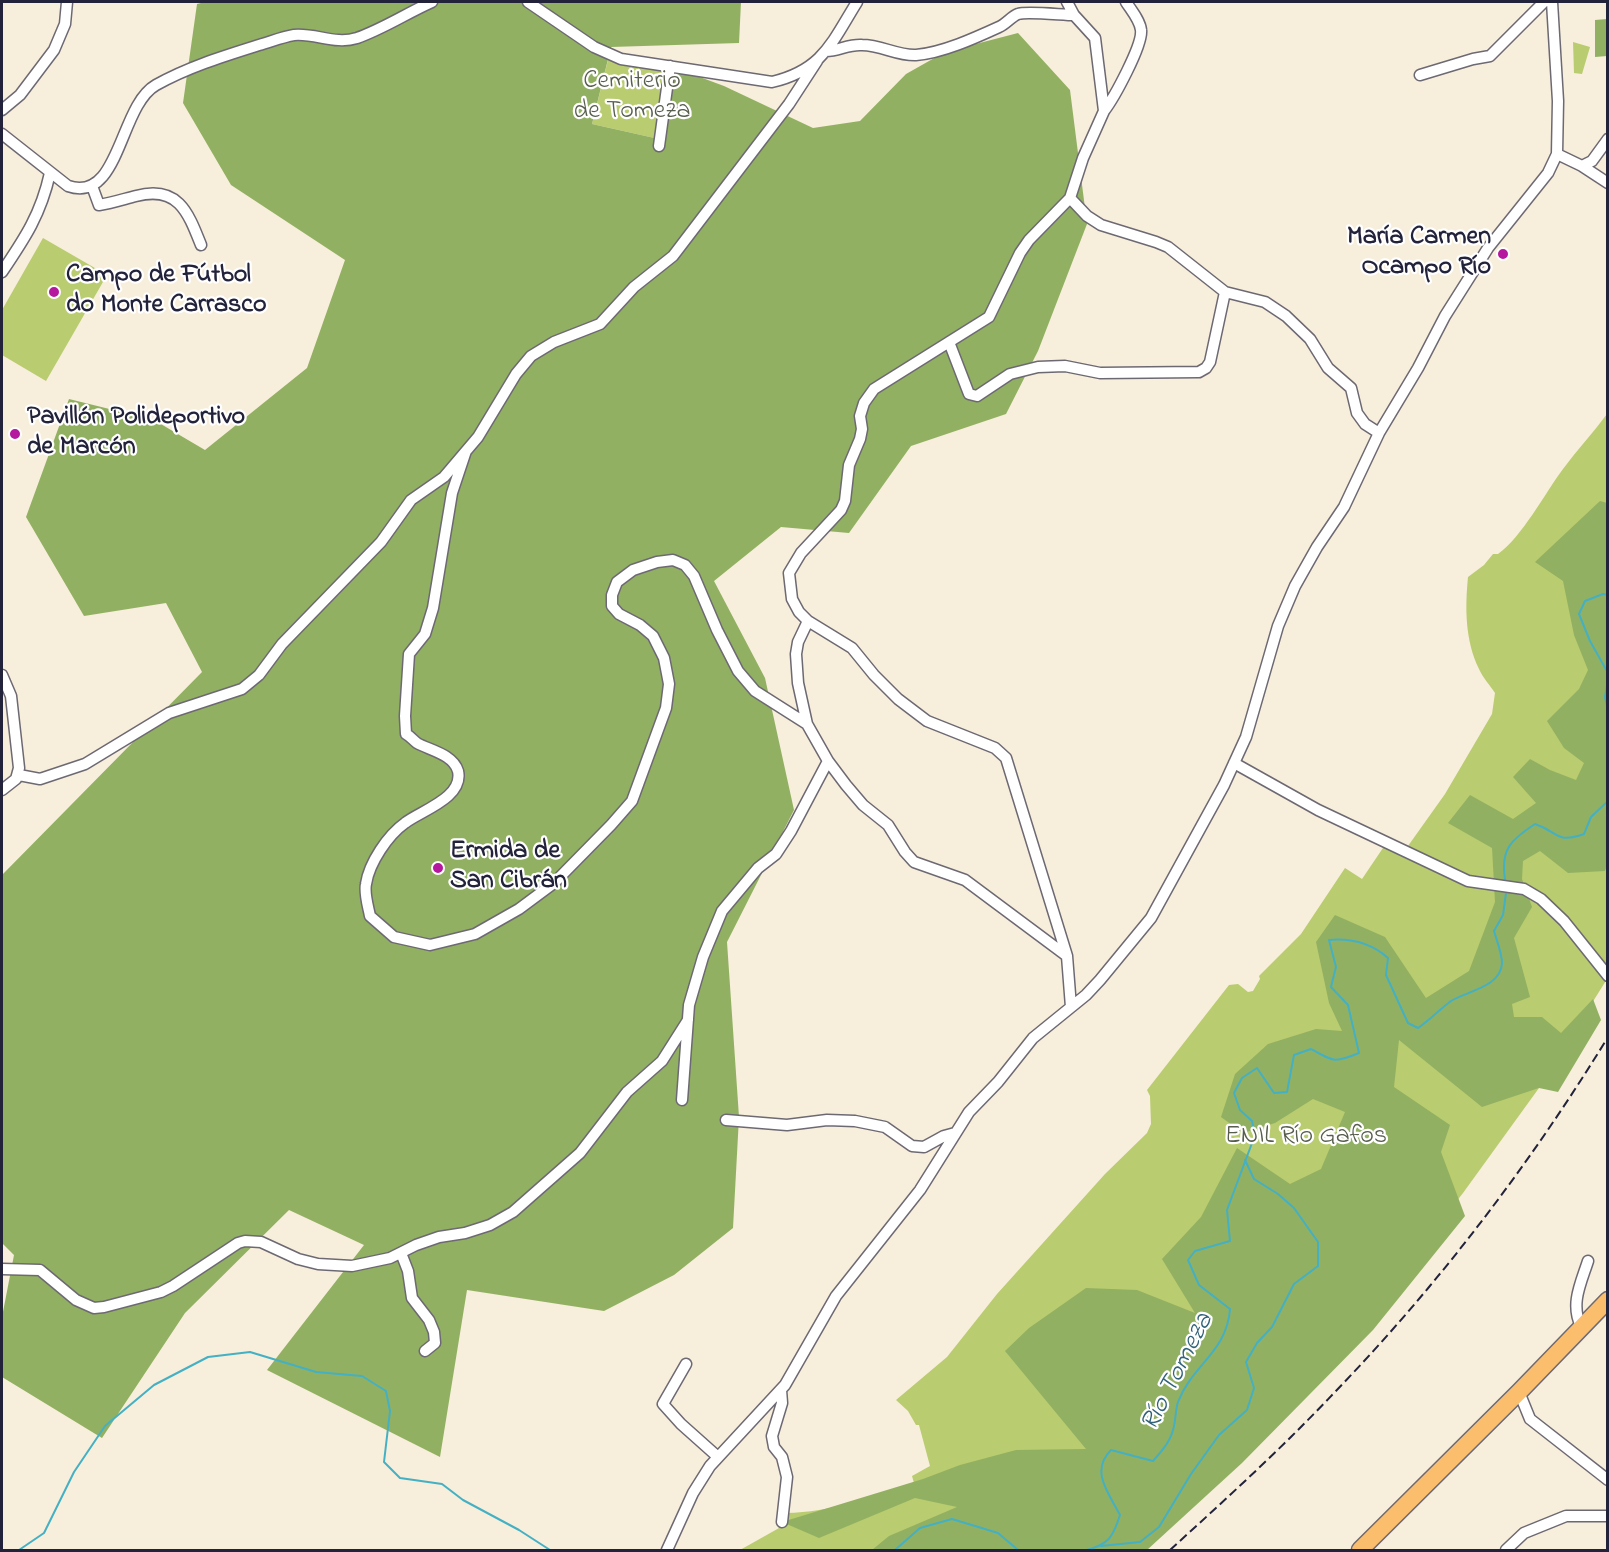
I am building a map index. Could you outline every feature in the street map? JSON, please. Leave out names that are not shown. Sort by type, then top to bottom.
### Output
[{"type":"highway","points":[[1360,1551],[1519,1392],[1581,1326],[1606,1304]]},
{"type":"highway","points":[[1539,1371],[1606,1304]]},
{"type":"street","points":[[2,110],[20,95],[54,50],[65,24],[67,2]]},
{"type":"street","points":[[2,134],[69,186],[75,189],[92,186],[102,179],[112,162],[137,104],[149,89],[216,58],[292,35],[342,41],[357,38],[432,2]]},
{"type":"street","points":[[528,2],[605,54],[621,59],[772,82],[793,77],[817,61]]},
{"type":"street","points":[[19,775],[40,779],[85,764],[169,713],[242,689],[260,675],[282,644],[381,542],[411,500],[444,477],[478,437],[516,374],[531,356],[554,342],[600,324],[634,287],[673,256],[789,104],[857,2]]},
{"type":"street","points":[[1067,2],[1074,15],[1095,38],[1108,97]]},
{"type":"street","points":[[1071,1007],[1067,956],[1006,758],[995,748],[927,722],[898,699],[852,648],[808,621],[799,612],[792,599],[789,573],[801,553],[842,510],[849,465],[862,429],[860,416],[864,403],[874,389],[989,317],[1020,253],[1029,240],[1070,198],[1083,158],[1108,97],[1133,59],[1142,32],[1137,18],[1125,2]]},
{"type":"street","points":[[1420,75],[1490,56],[1544,2]]},
{"type":"street","points":[[667,1551],[693,1493],[710,1466],[781,1390],[798,1365],[831,1303],[920,1190],[969,1112],[998,1082],[1033,1038],[1100,980],[1151,918],[1246,737],[1278,626],[1295,586],[1344,507],[1379,433],[1470,275],[1488,248],[1548,173],[1557,154],[1558,101],[1552,2]]},
{"type":"street","points":[[826,51],[836,51],[844,46],[862,45],[882,46],[902,54],[916,55],[953,46],[1002,25],[1019,14],[1074,15]]},
{"type":"street","points":[[658,146],[670,66]]},
{"type":"street","points":[[1582,166],[1592,161],[1608,139]]},
{"type":"street","points":[[1557,154],[1582,166],[1608,183]]},
{"type":"street","points":[[2,272],[34,223],[43,202],[50,173]]},
{"type":"street","points":[[92,186],[99,205],[151,193],[170,196],[185,208],[201,245]]},
{"type":"street","points":[[1070,198],[1087,216],[1101,225],[1168,248],[1226,292],[1265,302],[1294,324],[1310,339],[1328,368],[1351,388],[1357,413],[1365,424],[1379,433]]},
{"type":"street","points":[[949,342],[964,385],[969,394],[977,396],[1010,374],[1038,367],[1065,366],[1100,373],[1199,372],[1210,362],[1226,292]]},
{"type":"street","points":[[466,451],[453,493],[433,608],[424,634],[409,654],[405,716],[406,734],[417,743],[451,761],[458,771],[456,783],[449,795],[434,807],[405,822],[390,837],[377,854],[365,884],[370,916],[394,937],[430,945],[475,934],[519,909],[554,883],[632,801],[666,708],[669,684],[664,658],[653,636],[640,625],[619,614],[612,606],[612,595],[617,582],[633,570],[657,562],[673,560],[685,565],[694,576],[717,630],[738,671],[755,691],[807,724]]},
{"type":"street","points":[[808,621],[798,642],[796,654],[798,683],[807,724],[828,761],[863,805],[888,825],[914,862],[965,880],[1067,956]]},
{"type":"street","points":[[2,675],[11,696],[19,775],[2,790]]},
{"type":"street","points":[[682,1100],[689,1005],[703,957],[722,911],[758,868],[776,854],[791,831],[828,761]]},
{"type":"street","points":[[1234,763],[1318,810],[1468,881],[1524,889],[1541,899],[1564,921],[1608,976]]},
{"type":"street","points":[[2,1269],[40,1270],[76,1300],[94,1308],[161,1292],[245,1241],[261,1242],[298,1260],[341,1266],[363,1265],[390,1258],[429,1240],[490,1225],[513,1212],[580,1153],[627,1092],[662,1061],[688,1020]]},
{"type":"street","points":[[726,1120],[787,1125],[827,1120],[855,1121],[885,1127],[912,1146],[924,1147],[955,1133]]},
{"type":"street","points":[[401,1253],[408,1271],[412,1298],[429,1320],[434,1332],[435,1343],[425,1352]]},
{"type":"street","points":[[1581,1326],[1577,1318],[1578,1289],[1588,1261]]},
{"type":"street","points":[[686,1365],[663,1404],[718,1457]]},
{"type":"street","points":[[781,1390],[782,1402],[772,1436],[774,1448],[782,1457],[787,1478],[782,1522]]},
{"type":"street","points":[[1519,1392],[1530,1419],[1608,1480]]},
{"type":"street","points":[[1506,1551],[1524,1533],[1566,1516],[1608,1516]]},
{"type":"green space","points":[[205,2],[741,2],[739,43],[611,47],[592,124],[659,139],[670,66],[724,86],[813,128],[860,121],[906,74],[945,52],[1018,33],[1070,90],[1087,224],[1038,351],[1006,414],[911,446],[849,533],[781,527],[714,581],[765,678],[794,810],[727,942],[739,1117],[733,1228],[674,1275],[604,1311],[467,1290],[440,1457],[267,1370],[364,1245],[289,1210],[185,1313],[102,1438],[2,1377],[2,1317],[14,1255],[2,1243],[2,875],[202,672],[166,603],[84,616],[26,517],[69,399],[154,420],[205,450],[307,368],[345,260],[231,185],[183,103],[197,4]]},
{"type":"green space","points":[[1607,19],[1607,56],[1595,57],[1595,20]]},
{"type":"green space","points":[[1573,42],[1590,47],[1582,74],[1574,73]]},
{"type":"green space","name":"Cemiterio de Tomeza","points":[[608,60],[669,71],[659,139],[592,124]]},
{"type":"green space","name":"Campo de Fútbol do Monte Carrasco","points":[[43,238],[107,275],[46,381],[2,355],[2,310]]},
{"type":"green space","name":"ENIL Río Gafos","points":[[1607,414],[1607,979],[1539,1088],[1463,1193],[1120,1550],[740,1550],[788,1523],[786,1513],[835,1507],[914,1483],[912,1476],[930,1466],[919,1425],[916,1425],[908,1411],[896,1400],[947,1357],[997,1294],[1105,1174],[1147,1133],[1151,1124],[1150,1096],[1147,1090],[1229,985],[1238,984],[1248,992],[1253,991],[1260,979],[1259,976],[1301,934],[1345,868],[1362,879],[1385,845],[1402,849],[1408,846],[1445,794],[1492,714],[1495,693],[1482,675],[1471,647],[1466,612],[1468,577],[1516,537],[1563,469]]},
{"type":"green space","points":[[1600,501],[1607,503],[1607,865],[1605,871],[1568,873],[1540,851],[1523,861],[1522,879],[1532,907],[1514,938],[1530,997],[1512,1004],[1514,1017],[1542,1017],[1561,1033],[1593,999],[1601,1020],[1558,1092],[1539,1088],[1482,1107],[1399,1040],[1394,1087],[1450,1125],[1441,1152],[1465,1216],[1373,1330],[1242,1463],[1147,1550],[872,1550],[889,1536],[957,1507],[915,1498],[819,1538],[782,1522],[923,1479],[960,1465],[1016,1450],[1086,1449],[1005,1351],[1029,1328],[1086,1288],[1137,1290],[1195,1313],[1162,1259],[1201,1217],[1237,1148],[1290,1184],[1321,1169],[1345,1112],[1313,1099],[1275,1123],[1243,1133],[1221,1117],[1235,1074],[1268,1044],[1316,1029],[1342,1031],[1329,1003],[1316,942],[1335,915],[1385,937],[1426,998],[1469,971],[1495,902],[1492,848],[1448,823],[1470,795],[1513,819],[1536,803],[1513,777],[1530,759],[1576,780],[1584,763],[1564,748],[1547,721],[1579,689],[1588,670],[1574,635],[1563,581],[1535,562]]},
{"type":"waterway","name":"Río Tomeza","points":[[1608,595],[1603,594],[1585,601],[1579,614],[1590,641],[1608,673]]},
{"type":"waterway","name":"Río Tomeza","points":[[1608,680],[1605,697],[1608,710]]},
{"type":"waterway","name":"Río Tomeza","points":[[1505,879],[1506,852],[1520,835],[1535,824],[1562,837],[1584,834],[1591,817],[1608,801]]},
{"type":"waterway","name":"Río Tomeza","points":[[1087,1550],[1100,1545],[1109,1538],[1120,1515],[1103,1482],[1101,1474],[1105,1458],[1111,1450],[1153,1461],[1172,1434],[1177,1405],[1184,1389],[1216,1348],[1227,1324],[1230,1309],[1199,1285],[1188,1260],[1195,1251],[1230,1241],[1227,1210],[1255,1135],[1252,1121],[1240,1110],[1234,1093],[1242,1078],[1257,1068],[1274,1093],[1287,1092],[1294,1055],[1311,1049],[1330,1059],[1339,1060],[1359,1053],[1348,1005],[1331,987],[1336,967],[1329,940],[1361,943],[1388,958],[1386,975],[1408,1023],[1418,1028],[1451,1001],[1496,978],[1502,959],[1494,931],[1503,915],[1506,893]]},
{"type":"waterway","name":"Río Tomeza","points":[[1101,1546],[1140,1542],[1159,1527],[1191,1474],[1219,1435],[1247,1410],[1254,1388],[1246,1362],[1257,1343],[1272,1327],[1294,1284],[1318,1266],[1318,1242],[1294,1208],[1278,1194],[1254,1179],[1245,1160]]},
{"type":"waterway","points":[[19,1550],[44,1533],[74,1472],[105,1426],[154,1385],[208,1357],[250,1352],[316,1372],[362,1376],[386,1391],[390,1411],[384,1462],[400,1478],[442,1484],[463,1500],[519,1530],[550,1550]]},
{"type":"waterway","name":"Río Tomeza","points":[[895,1550],[920,1528],[952,1519],[998,1533],[1018,1550]]},
{"type":"railway","points":[[1170,1550],[1294,1434],[1410,1310],[1514,1178],[1608,1037]]},
{"type":"place","name":"María Carmen Ocampo Río","points":[[1503,254]]},
{"type":"place","name":"Campo de Fútbol do Monte Carrasco","points":[[54,292]]},
{"type":"place","name":"Pavillón Polideportivo de Marcón","points":[[15,434]]},
{"type":"place","name":"Ermida de San Cibrán","points":[[438,868]]}]
